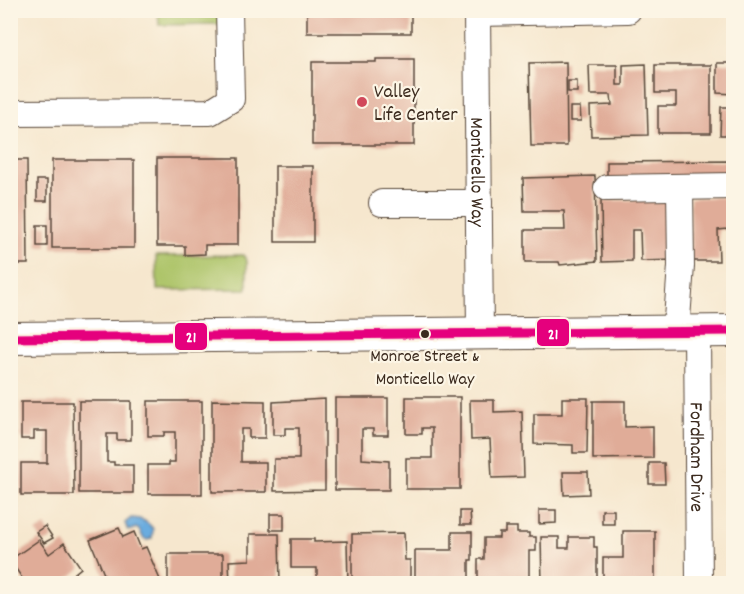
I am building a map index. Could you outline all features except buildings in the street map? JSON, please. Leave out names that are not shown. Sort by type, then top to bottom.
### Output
[{"type":"main road","points":[[10,338],[734,331]]},
{"type":"street","points":[[10,113],[210,112],[231,99],[229,10]]},
{"type":"street","points":[[477,12],[628,10]]},
{"type":"street","name":"Monticello Way","points":[[477,12],[480,334]]},
{"type":"street","points":[[607,188],[734,186]]},
{"type":"street","name":"Fordham Drive","points":[[680,187],[681,266],[699,584]]},
{"type":"street","points":[[382,203],[479,203]]},
{"type":"green space","points":[[158,11],[220,11],[221,24],[159,25]]},
{"type":"green space","points":[[243,255],[247,261],[247,289],[157,290],[156,256]]},
{"type":"water","points":[[131,518],[141,519],[148,524],[153,529],[152,538],[144,539],[136,528],[128,531],[125,523]]},
{"type":"transit line","name":"21","points":[[10,338],[734,331]]},
{"type":"place","name":"Valley Life Center","points":[[362,102]]},
{"type":"place","name":"Monroe Street & Monticello Way","points":[[425,334]]}]
